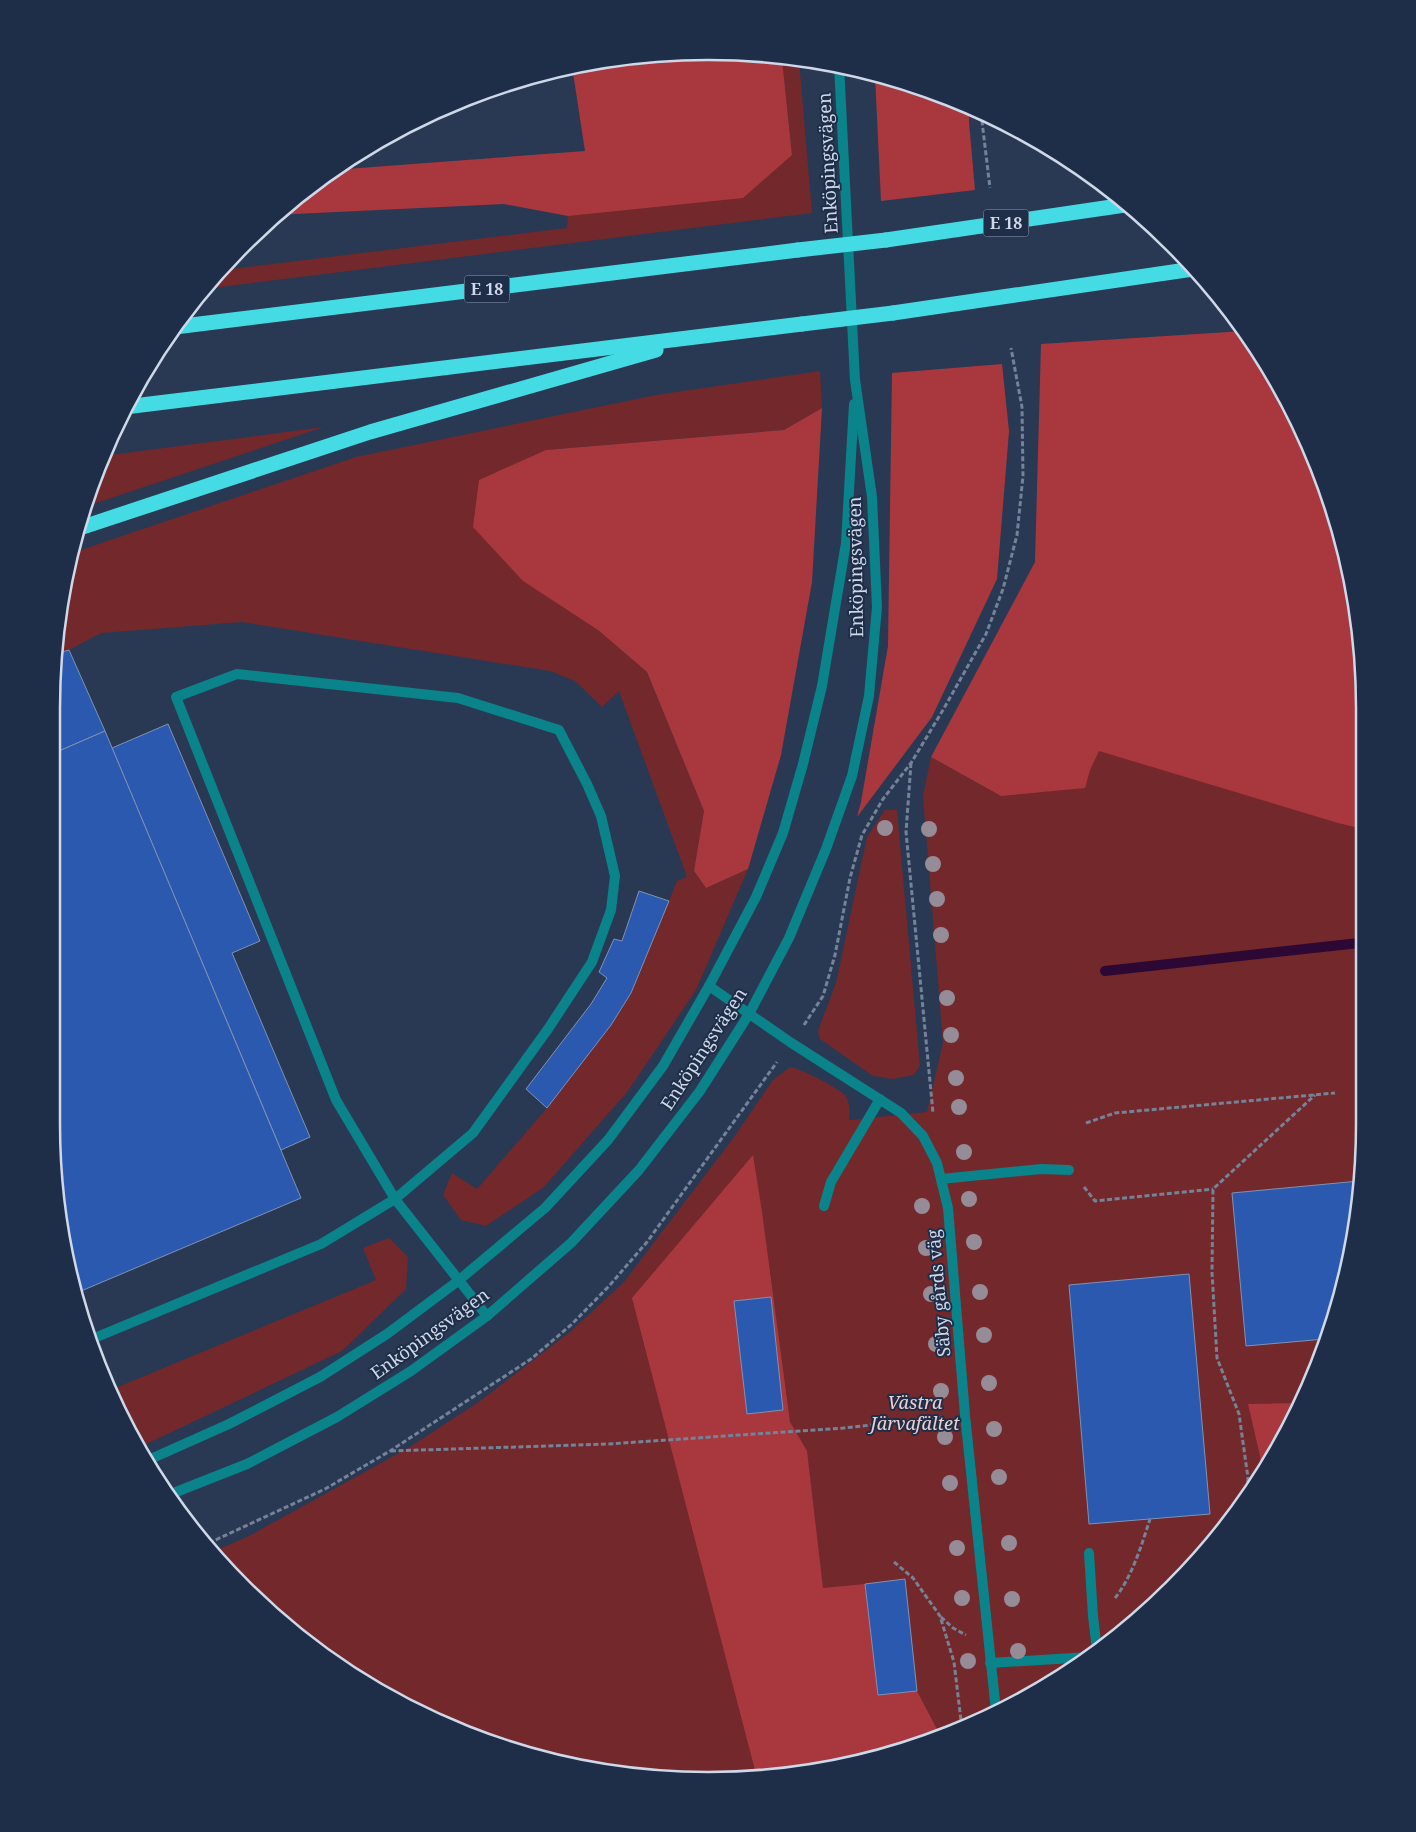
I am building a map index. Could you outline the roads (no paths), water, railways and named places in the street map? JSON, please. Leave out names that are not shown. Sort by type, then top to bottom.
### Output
[{"type":"highway","name":"E 18","points":[[185,326],[886,240],[1117,206]]},
{"type":"highway","points":[[135,406],[893,313],[1185,270]]},
{"type":"highway","points":[[86,526],[370,432],[702,336]]},
{"type":"street","name":"Enköpingsvägen","points":[[175,1493],[246,1464],[336,1417],[411,1371],[487,1316],[571,1243],[640,1170],[700,1091],[749,1014],[790,938],[826,849],[852,776],[869,696],[877,607],[872,497],[856,380],[839,73]]},
{"type":"street","name":"Enköpingsvägen","points":[[153,1459],[229,1424],[320,1377],[386,1334],[458,1281],[544,1208],[608,1140],[663,1066],[709,986],[756,897],[783,833],[822,686],[846,543],[856,380]]},
{"type":"street","points":[[96,1337],[321,1244],[395,1199],[473,1132],[548,1029],[592,962],[611,910],[615,876],[601,816],[559,730],[458,698],[237,674],[176,697],[336,1100],[395,1199],[487,1316]]},
{"type":"street","name":"Säby gårds väg","points":[[709,986],[901,1113],[923,1136],[938,1163],[948,1208],[965,1415],[995,1705]]},
{"type":"street","points":[[824,1206],[831,1182],[880,1099]]},
{"type":"street","points":[[941,1178],[1041,1169],[1069,1170]]},
{"type":"street","points":[[1089,1553],[1097,1642]]},
{"type":"street","points":[[990,1663],[1075,1658]]},
{"type":"waterway","points":[[1105,971],[1356,943]]},
{"type":"park label","name":"Västra Järvafältet","points":[[915,1414]]}]
